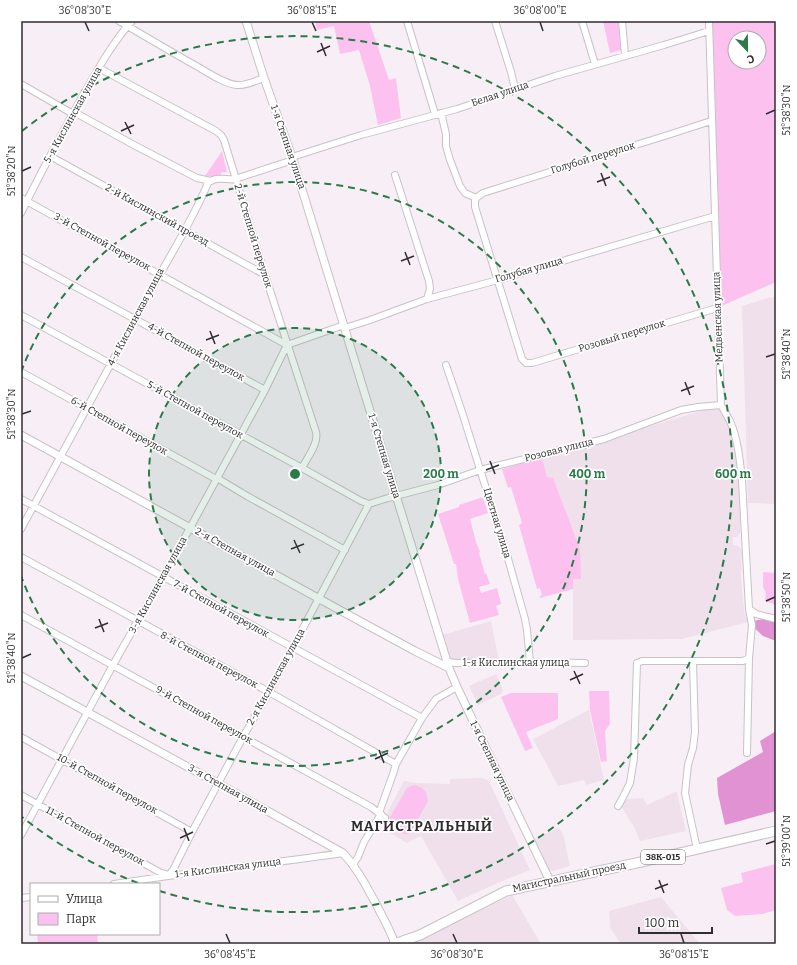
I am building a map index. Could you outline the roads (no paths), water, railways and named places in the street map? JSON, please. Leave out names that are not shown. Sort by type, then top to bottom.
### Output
[{"type":"main road","name":"Магистральный проезд","points":[[395,944],[420,934],[506,891],[776,831]]},
{"type":"street","points":[[120,21],[130,23],[187,61],[229,83],[244,85],[264,78]]},
{"type":"street","name":"1-я Степная улица","points":[[246,21],[264,78],[293,159],[448,665],[498,774],[550,881]]},
{"type":"street","points":[[407,21],[446,134],[446,146],[450,160],[465,193],[476,198],[475,206],[498,280]]},
{"type":"street","points":[[495,21],[515,89]]},
{"type":"street","points":[[582,21],[595,64]]},
{"type":"street","points":[[622,21],[625,56]]},
{"type":"street","name":"Медвенская улица","points":[[708,21],[721,404],[731,422],[740,462],[752,625],[749,658],[747,753]]},
{"type":"street","name":"5-я Кислинская улица","points":[[21,213],[24,199],[99,68],[114,44],[130,23]]},
{"type":"street","name":"Белая улица","points":[[293,159],[362,135],[474,103],[555,76],[709,31]]},
{"type":"street","name":"2-й Степной переулок","points":[[99,68],[221,135],[224,140],[264,275],[318,437],[302,468]]},
{"type":"street","points":[[21,84],[197,178],[211,181],[217,179],[235,179],[293,159]]},
{"type":"street","name":"Голубой переулок","points":[[476,198],[483,193],[711,121]]},
{"type":"street","name":"2-й Кислинский проезд","points":[[50,156],[264,275]]},
{"type":"street","points":[[395,175],[429,281],[430,289],[428,298]]},
{"type":"street","name":"4-я Кислинская улица","points":[[21,529],[211,181]]},
{"type":"street","name":"3-й Степной переулок","points":[[24,199],[288,345]]},
{"type":"street","name":"Голубая улица","points":[[345,326],[370,320],[428,298],[498,280],[715,216]]},
{"type":"street","name":"4-й Степной переулок","points":[[21,257],[265,390]]},
{"type":"street","name":"Розовый переулок","points":[[498,280],[522,359],[526,363],[532,363],[717,308]]},
{"type":"street","name":"5-й Степной переулок","points":[[21,315],[369,504]]},
{"type":"street","points":[[288,345],[345,326]]},
{"type":"street","name":"3-я Кислинская улица","points":[[21,835],[113,665],[190,528],[288,345]]},
{"type":"street","name":"Цветная улица","points":[[446,364],[507,555],[525,619],[530,662]]},
{"type":"street","name":"6-й Степной переулок","points":[[21,372],[217,478],[345,550]]},
{"type":"street","name":"Розовая улица","points":[[396,496],[438,485],[480,470],[604,438],[681,410],[721,404]]},
{"type":"street","name":"2-я Степная улица","points":[[21,435],[415,651],[448,665]]},
{"type":"street","points":[[369,504],[396,496]]},
{"type":"street","name":"7-й Степной переулок","points":[[21,499],[422,718]]},
{"type":"street","name":"2-я Кислинская улица","points":[[169,876],[369,504]]},
{"type":"street","name":"8-й Степной переулок","points":[[21,557],[269,692],[396,764]]},
{"type":"street","points":[[750,609],[756,614],[776,619]]},
{"type":"street","name":"9-й Степной переулок","points":[[21,615],[371,807],[381,815]]},
{"type":"street","points":[[618,806],[630,783],[634,758],[637,663],[642,661],[743,661],[749,658]]},
{"type":"street","points":[[693,662],[695,732],[693,748],[688,765],[685,793],[697,849]]},
{"type":"street","name":"1-я Кислинская улица","points":[[448,665],[457,663],[585,663]]},
{"type":"street","name":"3-я Степная улица","points":[[21,676],[343,853],[353,864],[387,925],[395,944]]},
{"type":"street","points":[[353,864],[358,857],[364,842],[381,815],[396,764],[422,718],[436,699],[457,687]]},
{"type":"street","name":"10-й Степной переулок","points":[[21,737],[192,832]]},
{"type":"street","name":"11-й Степной переулок","points":[[21,795],[169,876]]},
{"type":"street","name":"1-я Кислинская улица","points":[[121,883],[343,853]]},
{"type":"district","name":"МАГИСТРАЛЬНЫЙ","points":[[422,826]]}]
